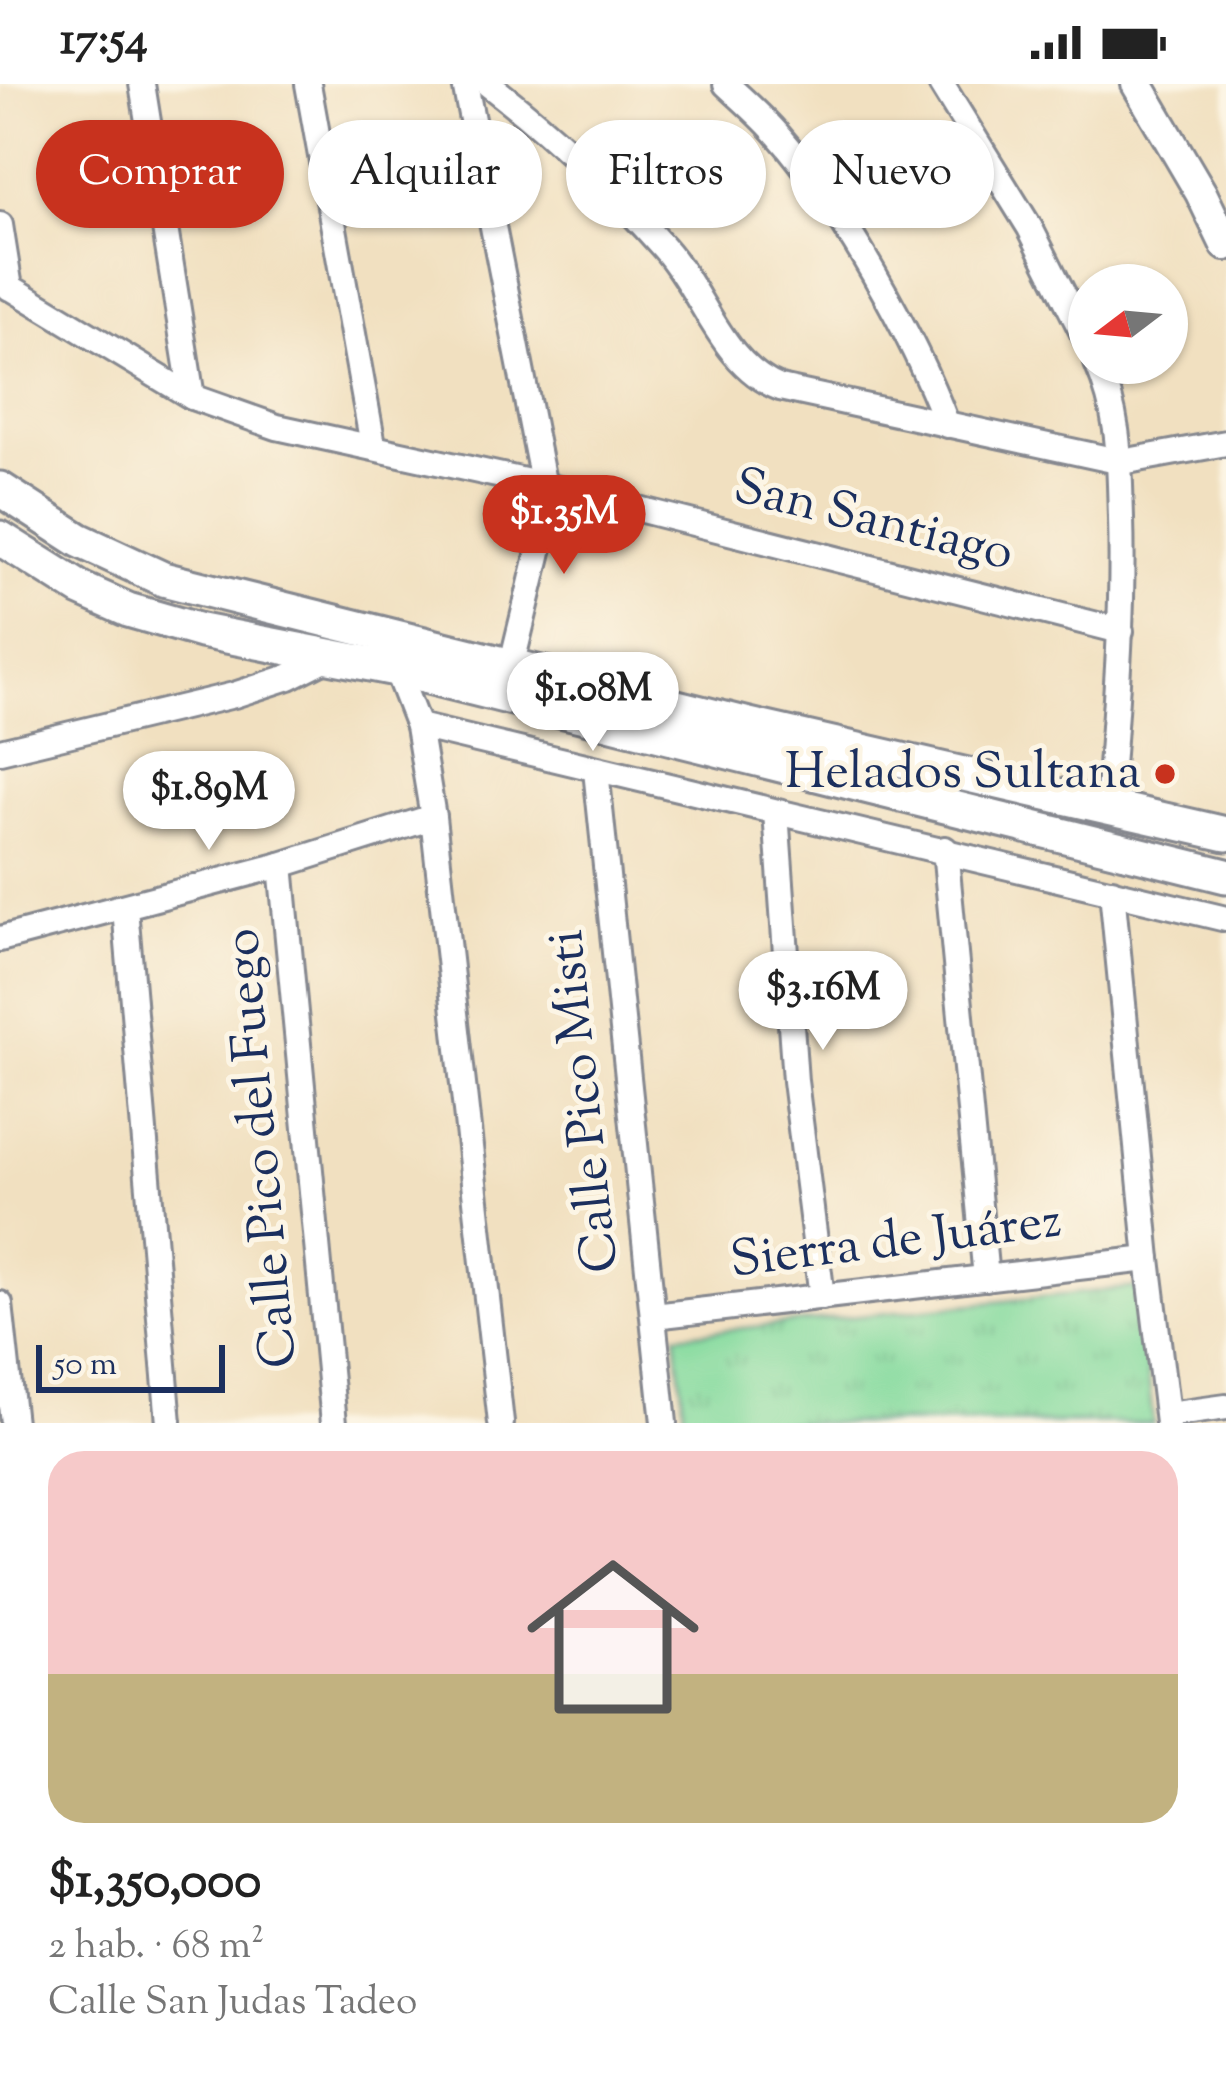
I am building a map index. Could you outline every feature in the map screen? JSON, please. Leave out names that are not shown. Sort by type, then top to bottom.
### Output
[{"type":"main road","points":[[0,489],[79,540],[163,580],[511,667],[1226,834]]},
{"type":"main road","points":[[0,538],[81,589],[128,610],[201,632],[396,669],[1226,876]]},
{"type":"street","points":[[142,84],[192,397]]},
{"type":"street","points":[[308,84],[373,445]]},
{"type":"street","points":[[465,84],[543,484],[543,535],[511,667]]},
{"type":"street","points":[[488,84],[535,121],[640,221],[693,287],[739,361],[760,380],[1122,462],[1226,442]]},
{"type":"street","points":[[726,84],[777,133],[833,210],[904,334],[946,425]]},
{"type":"street","points":[[941,84],[1030,228],[1068,303]]},
{"type":"street","points":[[1137,84],[1226,245]]},
{"type":"street","points":[[0,225],[5,285]]},
{"type":"street","name":"San Santiago","points":[[5,285],[192,397],[277,427],[543,484],[1121,632]]},
{"type":"street","points":[[1106,384],[1122,462],[1121,632],[1108,807]]},
{"type":"street","points":[[0,751],[234,694],[289,677],[331,656]]},
{"type":"street","points":[[396,669],[418,726],[433,818],[501,1423]]},
{"type":"street","points":[[418,726],[1226,919]]},
{"type":"street","name":"Calle Pico Misti","points":[[596,770],[664,1423]]},
{"type":"street","points":[[776,812],[795,1081],[822,1297]]},
{"type":"street","points":[[0,939],[281,865],[433,818]]},
{"type":"street","points":[[945,849],[986,1278]]},
{"type":"street","name":"Calle Pico del Fuego","points":[[281,865],[334,1423]]},
{"type":"street","points":[[1112,891],[1168,1419],[1226,1407]]},
{"type":"street","points":[[125,908],[169,1423]]},
{"type":"street","name":"Sierra de Juárez","points":[[655,1316],[1148,1259]]},
{"type":"street","points":[[0,1304],[13,1423]]},
{"type":"green space","points":[[1139,1287],[1153,1423],[685,1423],[676,1335]]},
{"type":"place","name":"Helados Sultana","points":[[1165,774]]}]
